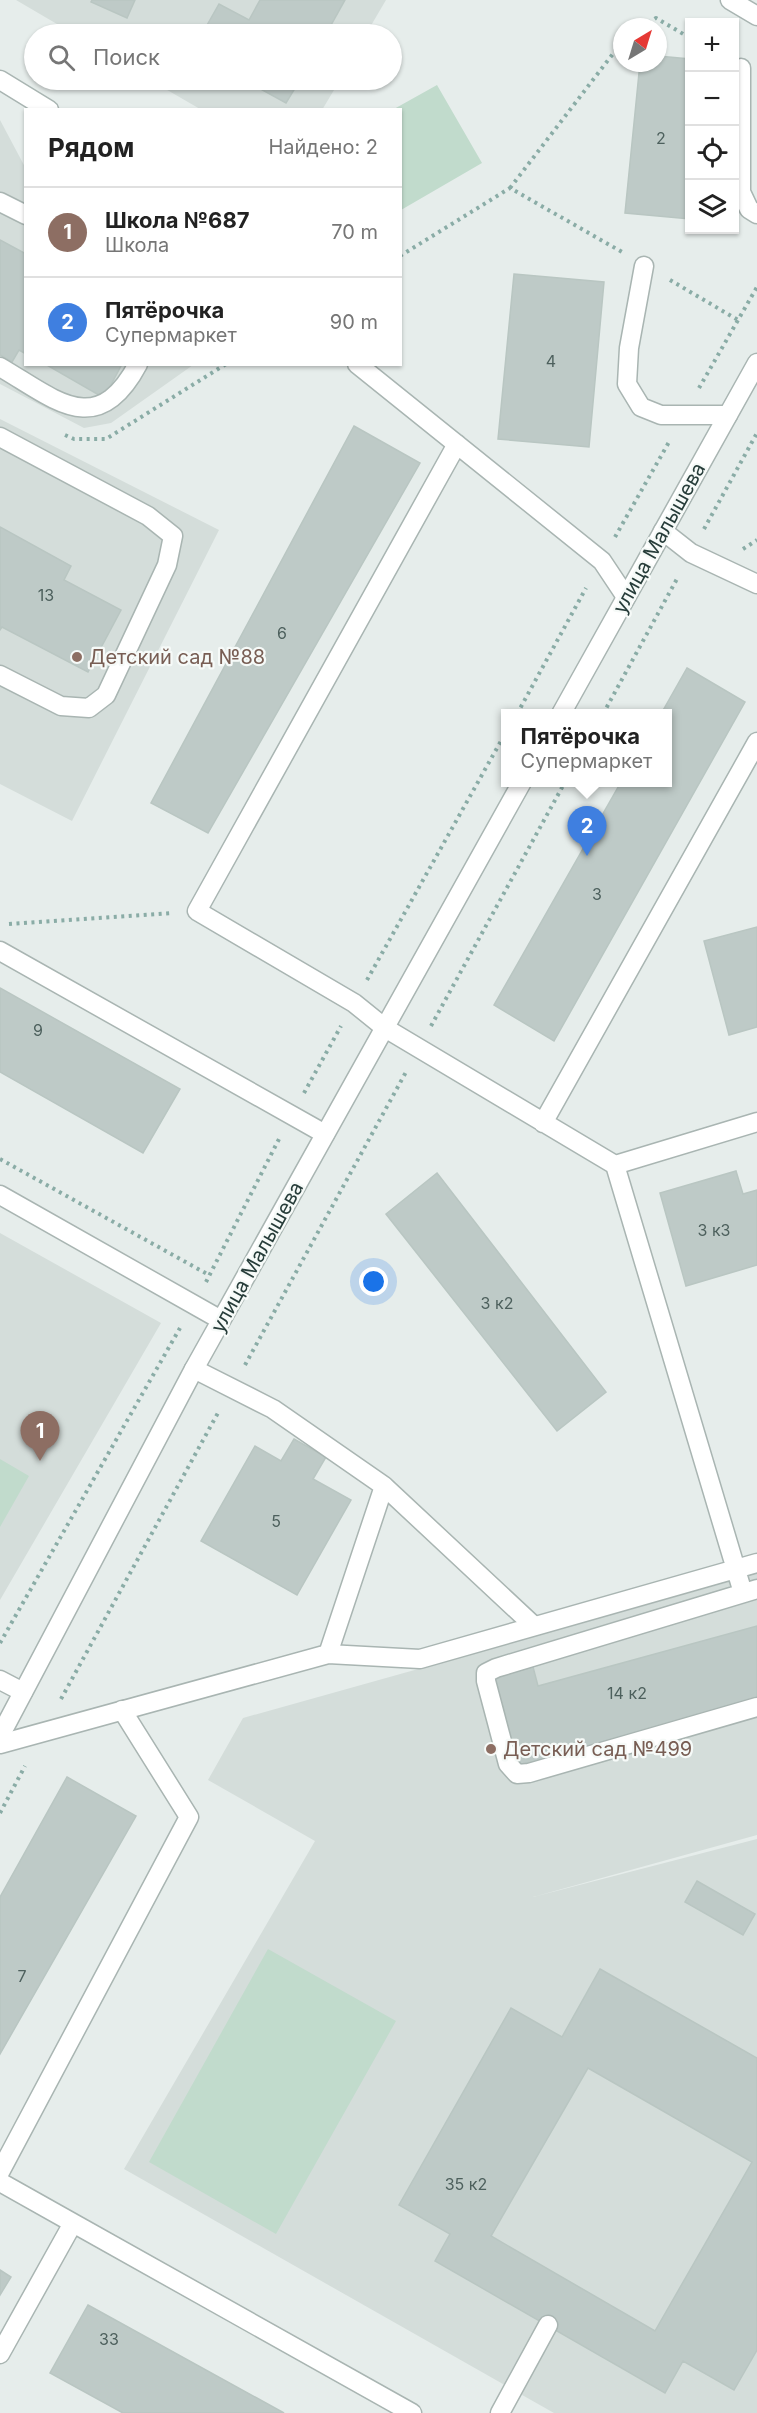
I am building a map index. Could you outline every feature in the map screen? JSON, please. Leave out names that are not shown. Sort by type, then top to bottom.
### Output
[{"type":"street","points":[[730,0],[757,16]]},
{"type":"street","points":[[741,68],[741,192],[749,209],[757,214]]},
{"type":"street","points":[[0,80],[46,108]]},
{"type":"street","points":[[0,202],[24,214]]},
{"type":"street","points":[[645,266],[629,348],[627,384],[641,407],[661,415],[728,415]]},
{"type":"street","name":"улица Малышева","points":[[564,709],[757,363]]},
{"type":"street","points":[[0,367],[72,408],[105,405],[127,384],[137,366]]},
{"type":"street","points":[[360,366],[602,561],[626,597]]},
{"type":"street","points":[[0,436],[148,516],[173,536],[166,565],[106,695],[89,708],[61,706],[0,675]]},
{"type":"street","points":[[457,444],[197,911],[354,1003],[385,1028],[615,1166],[734,1569],[750,1591],[496,1668],[486,1673],[486,1681],[508,1764],[517,1774],[529,1773],[757,1707]]},
{"type":"street","points":[[663,531],[691,553],[757,584]]},
{"type":"street","points":[[543,1123],[757,742]]},
{"type":"street","name":"улица Малышева","points":[[0,1736],[194,1369],[520,787]]},
{"type":"street","points":[[0,951],[326,1134]]},
{"type":"street","points":[[615,1166],[757,1122]]},
{"type":"street","points":[[0,1196],[221,1320]]},
{"type":"street","points":[[194,1369],[273,1409],[384,1486],[534,1626]]},
{"type":"street","points":[[328,1654],[384,1486]]},
{"type":"street","points":[[0,1744],[328,1654],[420,1659],[757,1563]]},
{"type":"street","points":[[0,1680],[23,1692]]},
{"type":"street","points":[[0,2172],[189,1817],[122,1710]]},
{"type":"street","points":[[0,2182],[412,2413]]},
{"type":"street","points":[[0,2354],[73,2223]]},
{"type":"street","points":[[500,2413],[548,2325]]},
{"type":"path","points":[[667,24],[685,35]]},
{"type":"path","points":[[402,255],[510,188],[613,54]]},
{"type":"path","points":[[510,188],[738,320]]},
{"type":"path","points":[[520,709],[757,287]]},
{"type":"path","points":[[0,1643],[194,1305],[292,1116],[501,741]]},
{"type":"path","points":[[0,1813],[563,787]]},
{"type":"path","points":[[0,924],[197,911]]},
{"type":"path","points":[[0,1159],[209,1275]]},
{"type":"shaded area","points":[[16,0],[386,0],[372,24],[57,24]]},
{"type":"shaded area","points":[[167,90],[334,90],[323,108],[198,108]]},
{"type":"shaded area","points":[[0,120],[24,165],[24,366],[192,366],[111,423],[84,428],[0,384]]},
{"type":"shaded area","name":"Детский сад №88","points":[[0,419],[219,530],[72,821],[0,784]]},
{"type":"shaded area","points":[[0,1233],[161,1323],[0,1600]]},
{"type":"shaded area","points":[[757,1574],[757,1835],[533,1897],[757,1839],[757,2413],[554,2413],[124,2169],[315,1841],[208,1780],[243,1718]]},
{"type":"green space","points":[[437,85],[482,163],[402,209],[402,108],[396,108]]},
{"type":"green space","points":[[0,1459],[29,1476],[0,1527]]},
{"type":"green space","points":[[268,1949],[396,2021],[276,2234],[149,2162]]},
{"type":"building","points":[[92,0],[135,0],[127,18],[91,2]]},
{"type":"building","points":[[260,0],[345,0],[332,24],[208,24],[219,4],[249,20]]},
{"type":"building","points":[[667,57],[685,59],[685,219],[625,213],[639,72],[667,72]]},
{"type":"building","points":[[262,90],[294,90],[286,103]]},
{"type":"building","points":[[0,240],[24,253],[24,353],[19,350],[12,362],[0,355]]},
{"type":"building","points":[[514,274],[604,282],[589,447],[498,439]]},
{"type":"building","points":[[48,366],[121,366],[104,398]]},
{"type":"building","points":[[354,426],[420,463],[208,833],[151,803]]},
{"type":"building","points":[[0,527],[71,566],[64,580],[121,610],[88,672],[2,627],[0,630]]},
{"type":"building","points":[[687,668],[745,702],[554,1041],[494,1005],[618,787],[672,787],[672,709],[664,709]]},
{"type":"building","points":[[757,927],[757,1027],[729,1035],[704,941]]},
{"type":"building","points":[[0,988],[180,1089],[143,1153],[0,1072]]},
{"type":"building","points":[[736,1171],[743,1194],[757,1190],[757,1265],[686,1286],[660,1193]]},
{"type":"building","points":[[437,1173],[606,1392],[557,1431],[386,1214]]},
{"type":"building","points":[[294,1439],[326,1457],[313,1479],[351,1500],[297,1595],[201,1541],[255,1446],[281,1461]]},
{"type":"building","points":[[757,1626],[757,1700],[517,1766],[492,1678],[533,1667],[538,1686]]},
{"type":"building","points":[[67,1777],[136,1816],[0,2054],[0,1897]]},
{"type":"building","points":[[697,1881],[755,1914],[743,1935],[685,1902]]},
{"type":"building","points":[[600,1969],[757,2058],[757,2350],[734,2390],[683,2361],[665,2393],[435,2261],[450,2234],[399,2205],[511,2008],[562,2037]],"holes":[[[588,2068],[752,2162],[655,2331],[491,2236]]]},
{"type":"building","points":[[0,2270],[11,2277],[0,2295]]},
{"type":"building","points":[[88,2305],[284,2413],[123,2413],[50,2373]]},
{"type":"place","name":"Детский сад №88","points":[[77,657]]},
{"type":"place","name":"Пятёрочка","points":[[587,856]]},
{"type":"place","name":"Школа №687","points":[[40,1461]]},
{"type":"place","name":"Детский сад №499","points":[[491,1749]]}]
